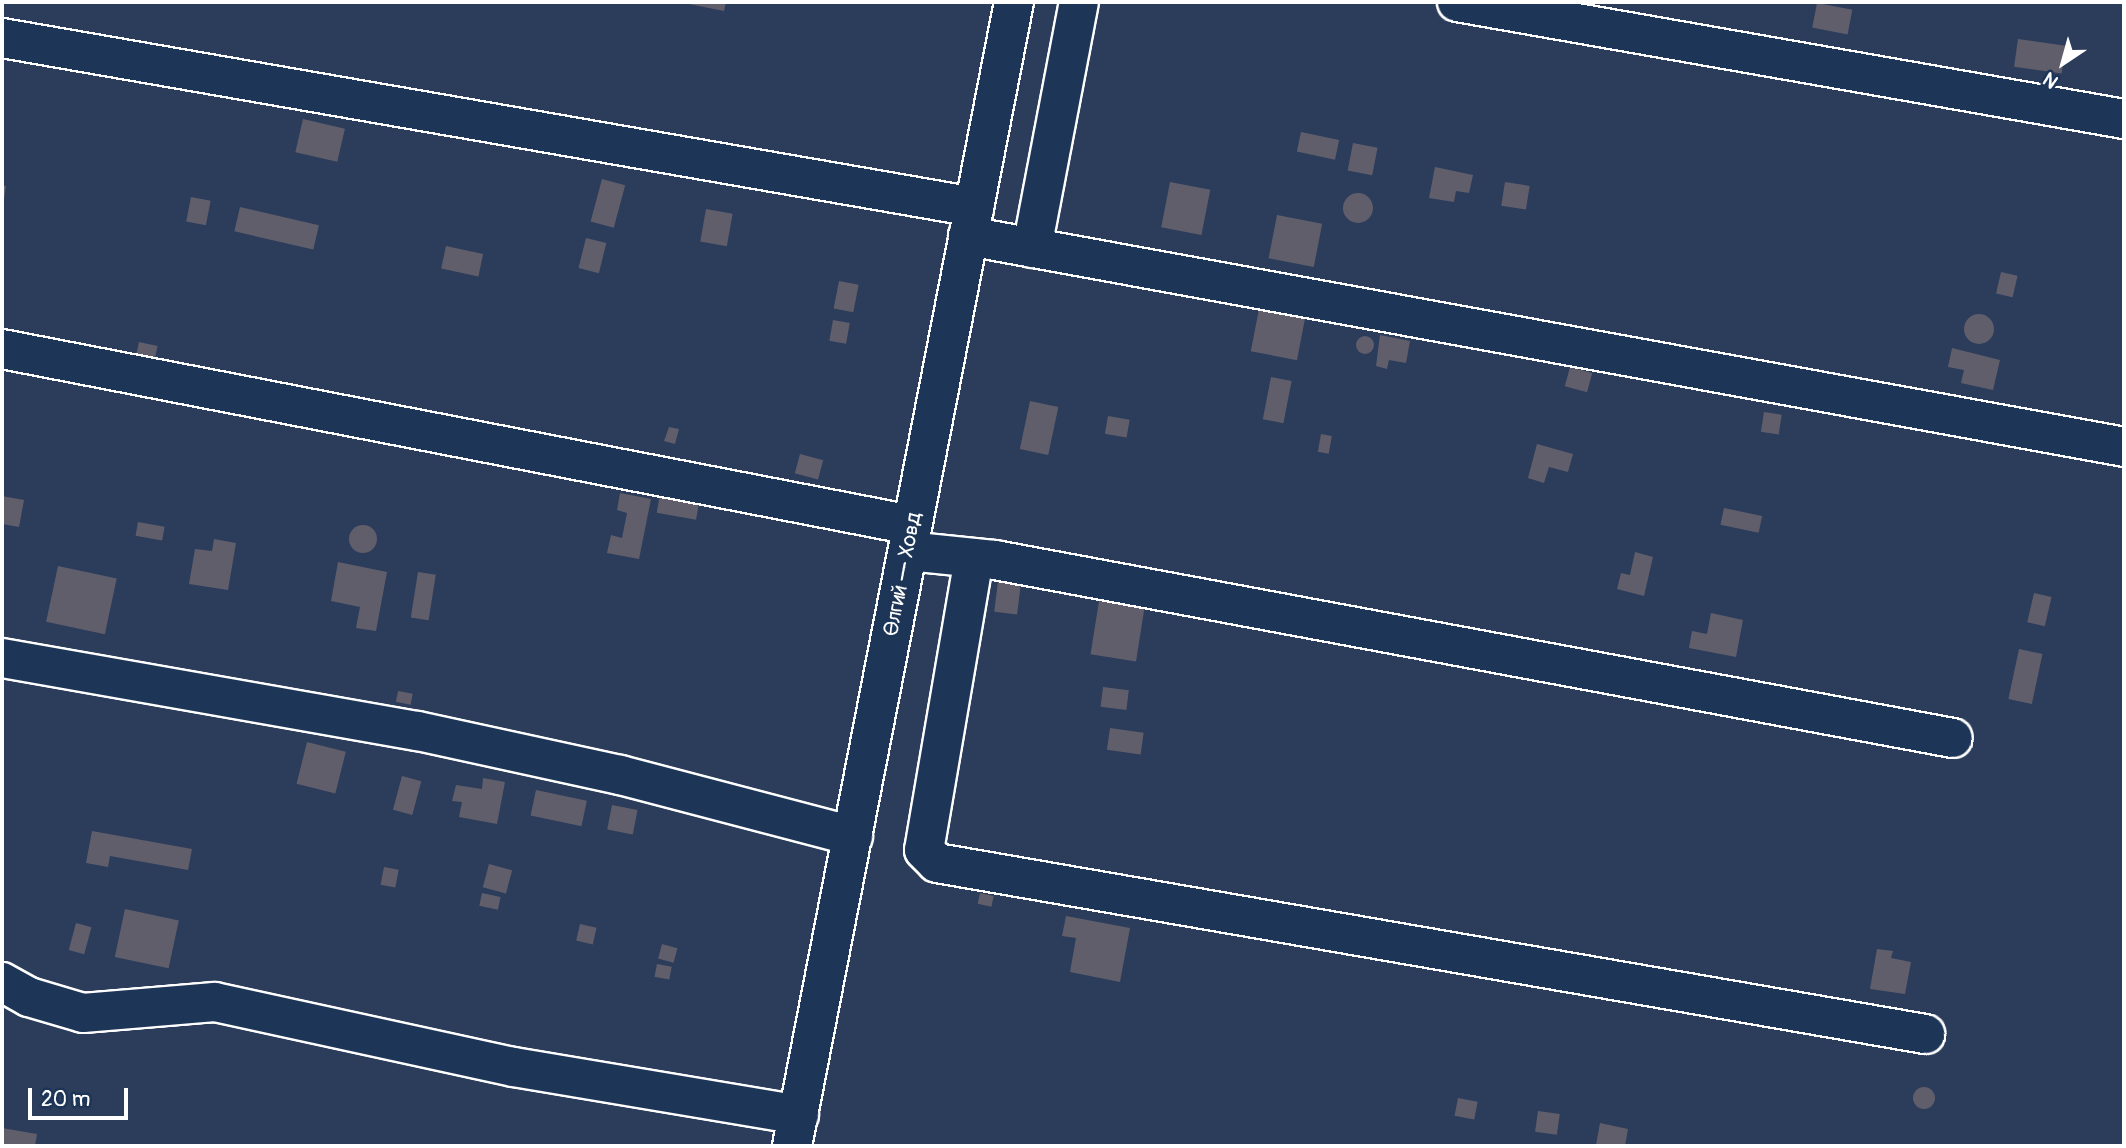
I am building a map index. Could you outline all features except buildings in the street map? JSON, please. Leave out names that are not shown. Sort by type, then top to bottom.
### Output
[{"type":"main road","name":"Өлгий — Ховд","points":[[799,1138],[853,836],[1014,2]]},
{"type":"main road","points":[[1032,248],[1079,2]]},
{"type":"main road","points":[[1457,2],[2124,119]]},
{"type":"main road","points":[[2,38],[971,222],[1032,248],[2124,447]]},
{"type":"main road","points":[[2,349],[910,538],[974,558],[1953,738]]},
{"type":"main road","points":[[974,558],[924,850],[937,863],[1925,1034]]},
{"type":"main road","points":[[2,657],[418,731],[620,775],[853,836]]},
{"type":"main road","points":[[2,982],[29,997],[83,1013],[215,1002],[513,1067],[799,1138]]}]
